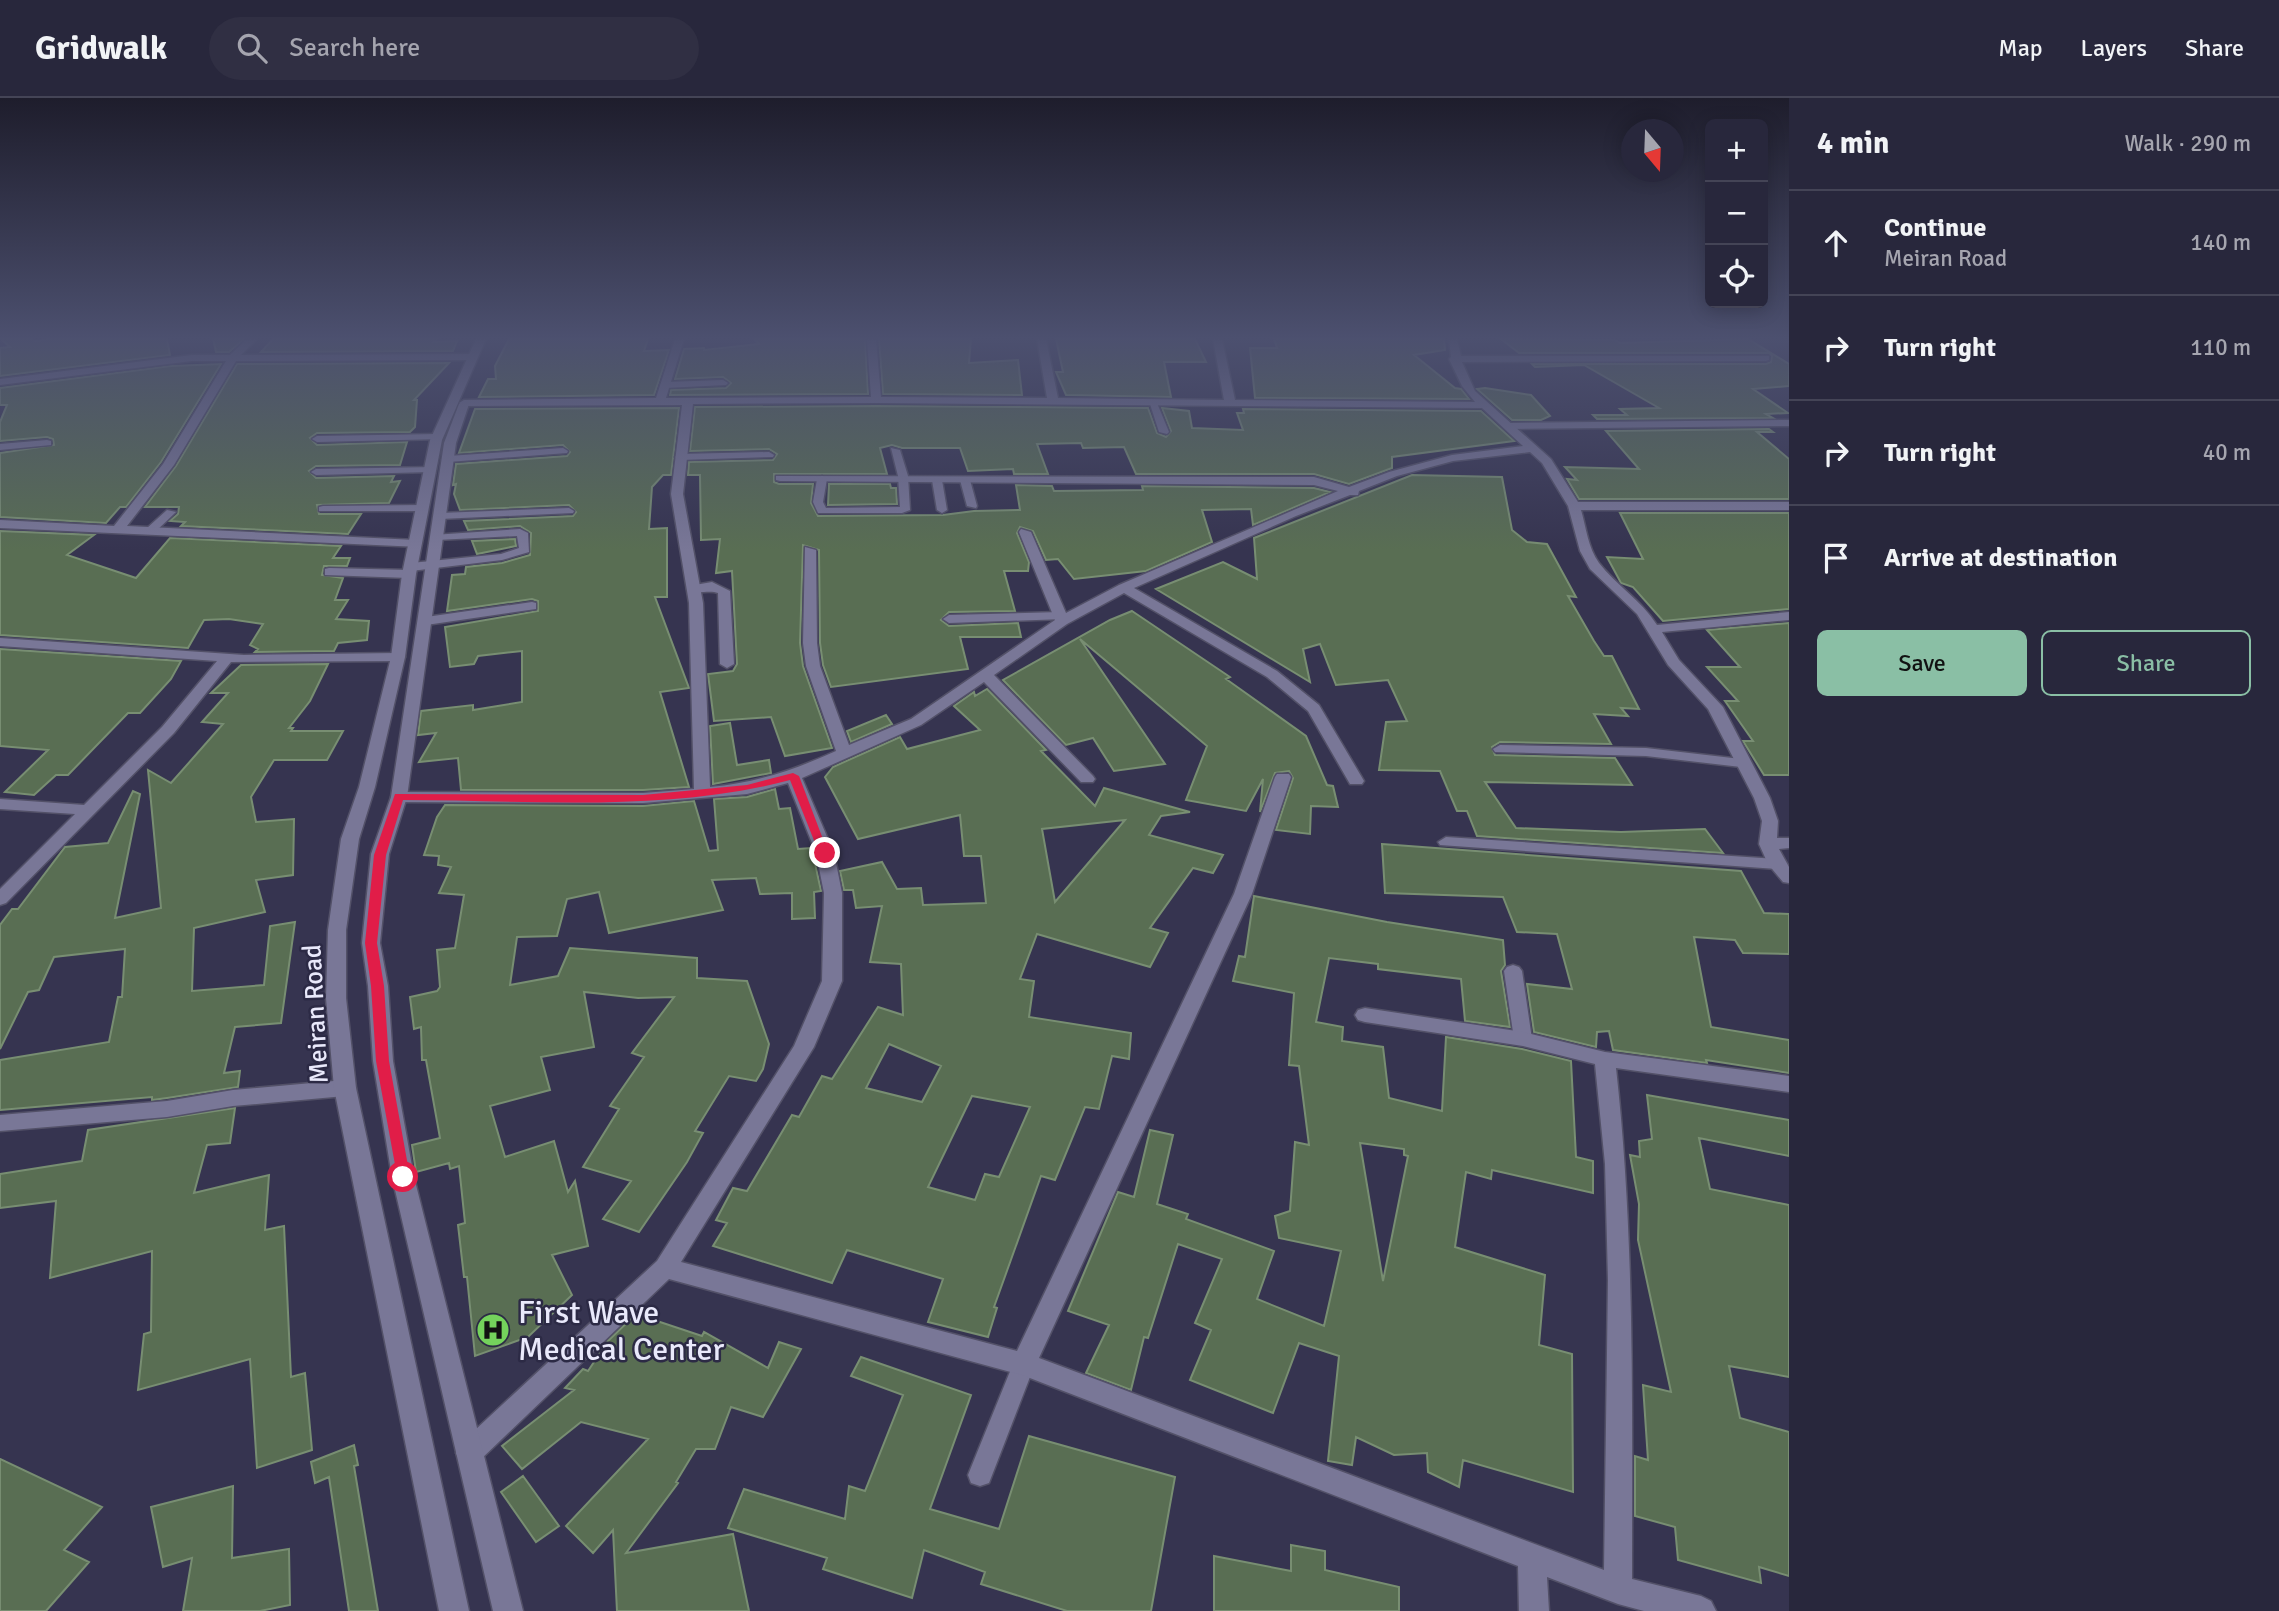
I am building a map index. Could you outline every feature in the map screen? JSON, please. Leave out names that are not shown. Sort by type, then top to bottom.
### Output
[{"type":"street","points":[[119,528],[168,465],[201,410]]},
{"type":"street","name":"Meiran Road","points":[[449,410],[439,434],[439,464],[431,512],[416,544],[410,570],[398,657],[368,787],[350,839],[337,930],[336,998],[345,1088],[454,1611]]},
{"type":"street","name":"Meiran Road","points":[[439,464],[461,410]]},
{"type":"street","points":[[687,410],[677,494],[693,589],[699,658],[702,794]]},
{"type":"street","points":[[1490,410],[1533,448],[1557,475],[1574,506],[1586,551],[1595,566],[1642,612],[1674,662],[1715,707],[1741,763],[1762,798],[1770,821],[1768,844],[1777,864],[1789,878]]},
{"type":"street","points":[[0,447],[47,443]]},
{"type":"street","points":[[399,796],[643,798],[747,789],[793,776],[916,722],[946,704],[1061,619],[1293,513],[1354,492],[1393,474],[1452,458],[1533,448]]},
{"type":"street","points":[[780,478],[1314,481],[1354,492]]},
{"type":"street","points":[[1574,506],[1789,506]]},
{"type":"street","name":"Meiran Road","points":[[431,512],[437,537],[426,621],[399,796],[380,855],[371,943],[378,986],[383,1061],[403,1177],[508,1611]]},
{"type":"street","points":[[0,524],[416,544]]},
{"type":"street","points":[[1026,532],[1061,619]]},
{"type":"street","points":[[810,550],[810,643],[813,666],[845,755]]},
{"type":"street","points":[[1124,588],[1272,674],[1314,708],[1356,781]]},
{"type":"street","points":[[1654,629],[1789,616]]},
{"type":"street","points":[[0,642],[228,657],[398,657]]},
{"type":"street","points":[[0,900],[168,730],[228,657]]},
{"type":"street","points":[[985,674],[1087,779]]},
{"type":"street","points":[[469,1453],[665,1268],[804,1047],[832,981],[833,893],[825,853],[793,776]]},
{"type":"street","points":[[1024,1364],[1243,894],[1283,777]]},
{"type":"street","points":[[0,804],[89,810]]},
{"type":"street","points":[[1768,844],[1789,843]]},
{"type":"street","points":[[1365,1015],[1523,1039],[1605,1059],[1789,1084]]},
{"type":"street","points":[[1605,1059],[1616,1164],[1620,1280],[1618,1590]]},
{"type":"street","points":[[0,1124],[167,1109],[233,1098],[345,1088]]},
{"type":"street","points":[[665,1268],[1024,1364],[1618,1590],[1701,1611]]},
{"type":"street","points":[[1532,1558],[1534,1611]]},
{"type":"lane","points":[[1155,410],[1164,432]]},
{"type":"lane","points":[[1510,426],[1789,423]]},
{"type":"lane","points":[[348,435],[439,434]]},
{"type":"lane","points":[[317,439],[439,434]]},
{"type":"lane","points":[[822,479],[820,509],[852,513],[897,511],[906,508],[895,450]]},
{"type":"lane","points":[[316,472],[562,452]]},
{"type":"lane","points":[[680,457],[769,455]]},
{"type":"lane","points":[[937,480],[942,510]]},
{"type":"lane","points":[[965,480],[972,506]]},
{"type":"lane","points":[[323,509],[431,512],[569,511]]},
{"type":"lane","points":[[151,530],[171,512]]},
{"type":"lane","points":[[329,572],[410,570],[510,556],[525,550],[520,532],[437,537]]},
{"type":"lane","points":[[467,561],[470,536]]},
{"type":"lane","points":[[693,589],[712,586],[724,591],[727,664]]},
{"type":"lane","points":[[426,621],[531,606]]},
{"type":"lane","points":[[949,619],[1061,619]]},
{"type":"lane","points":[[1500,749],[1646,752],[1741,763]]},
{"type":"lane","points":[[1446,842],[1777,864]]},
{"type":"lane","points":[[1513,971],[1523,1039]]},
{"type":"lane","points":[[980,1475],[1024,1364]]},
{"type":"building","points":[[5,410],[193,410],[161,462],[126,507],[120,507],[106,523],[0,517],[0,453],[54,445],[53,439],[47,437],[0,441],[0,422]]},
{"type":"building","points":[[210,410],[416,410],[415,427],[410,432],[317,433],[310,438],[317,445],[407,442],[400,465],[316,466],[309,471],[316,478],[394,476],[391,482],[400,481],[389,503],[317,505],[319,514],[361,514],[348,534],[181,526],[185,522],[170,521],[178,514],[179,507],[145,507],[176,466]]},
{"type":"building","points":[[475,410],[679,410],[671,475],[663,475],[652,487],[649,529],[667,528],[667,597],[655,597],[689,688],[660,692],[689,787],[643,790],[461,790],[458,758],[419,762],[436,733],[418,735],[421,711],[473,705],[473,710],[522,702],[522,651],[478,656],[474,664],[450,667],[445,627],[538,611],[538,601],[532,599],[447,611],[452,575],[465,574],[466,567],[502,563],[530,555],[531,533],[520,526],[468,530],[464,521],[573,516],[576,512],[569,505],[460,510],[454,494],[456,464],[567,456],[570,452],[563,445],[459,453]]},
{"type":"building","points":[[695,410],[1149,410],[1157,433],[1166,437],[1171,431],[1163,410],[1189,411],[1192,428],[1243,430],[1237,413],[1244,413],[1243,410],[1481,411],[1514,441],[1392,457],[1392,468],[1349,484],[1314,474],[1136,474],[1124,447],[1083,448],[1081,443],[1037,444],[1048,474],[1014,474],[1013,469],[968,471],[960,448],[902,448],[892,445],[880,448],[887,474],[774,474],[774,482],[779,484],[813,484],[811,503],[818,516],[943,515],[1020,510],[1016,485],[1052,486],[1054,491],[1143,490],[1142,486],[1314,488],[1330,492],[1253,525],[1251,509],[1202,510],[1212,542],[1146,571],[1074,579],[1058,559],[1046,560],[1033,531],[1020,527],[1017,533],[1029,562],[1028,571],[1004,571],[1015,611],[949,612],[941,620],[949,626],[1018,623],[1021,637],[960,637],[968,669],[831,687],[823,665],[820,643],[819,550],[803,545],[800,643],[803,666],[832,748],[785,756],[771,717],[714,721],[708,674],[733,671],[737,664],[732,571],[716,573],[720,539],[701,540],[700,475],[688,475],[689,462],[773,460],[777,454],[769,449],[690,451]]},
{"type":"building","points":[[1500,410],[1544,410],[1550,416],[1541,420],[1512,420]]},
{"type":"building","points":[[1621,410],[1783,410],[1788,413],[1766,414],[1773,418],[1597,419],[1593,415],[1627,415]]},
{"type":"building","points":[[1769,429],[1773,432],[1757,432],[1789,459],[1789,499],[1579,499],[1567,479],[1577,480],[1565,467],[1639,469],[1606,431]]},
{"type":"building","points":[[1412,475],[1502,477],[1512,530],[1527,542],[1547,544],[1576,597],[1568,596],[1604,656],[1612,656],[1639,709],[1621,708],[1628,716],[1594,714],[1611,744],[1500,742],[1492,747],[1495,755],[1615,758],[1632,785],[1485,782],[1516,828],[1621,832],[1705,829],[1723,853],[1477,836],[1467,811],[1457,811],[1440,771],[1379,770],[1386,722],[1407,721],[1388,680],[1336,685],[1320,644],[1303,649],[1310,682],[1156,589],[1223,562],[1257,579],[1254,538]]},
{"type":"building","points":[[829,484],[890,484],[891,488],[896,488],[897,504],[828,505]]},
{"type":"building","points":[[1620,513],[1789,513],[1789,609],[1663,621],[1633,587],[1621,583],[1607,557],[1643,559]]},
{"type":"building","points":[[0,531],[94,535],[67,555],[136,578],[170,538],[341,546],[333,558],[350,558],[347,566],[324,566],[322,575],[343,578],[335,600],[348,600],[336,619],[369,621],[367,640],[338,643],[334,651],[255,652],[258,649],[250,645],[263,624],[229,619],[204,620],[188,648],[0,635]]},
{"type":"building","points":[[515,539],[516,546],[477,554],[472,541]]},
{"type":"building","points":[[1132,611],[1230,677],[1226,679],[1306,736],[1327,785],[1333,786],[1338,807],[1311,806],[1310,834],[1276,830],[1293,778],[1289,771],[1275,773],[1260,812],[1263,779],[1246,811],[1186,800],[1207,746],[1080,639],[1165,764],[1114,771],[1093,738],[1066,745],[1003,680],[1110,620]]},
{"type":"building","points":[[1789,623],[1789,775],[1764,775],[1743,741],[1753,741],[1725,701],[1738,701],[1707,667],[1740,667],[1707,630]]},
{"type":"building","points":[[0,649],[181,661],[171,679],[140,713],[128,713],[68,775],[56,775],[34,795],[5,792],[48,750],[0,746]]},
{"type":"building","points":[[328,664],[310,701],[289,728],[293,728],[291,731],[343,731],[327,760],[274,760],[251,797],[256,822],[294,819],[293,875],[256,880],[265,912],[194,928],[192,991],[264,985],[270,926],[295,922],[281,1023],[235,1027],[224,1073],[240,1071],[238,1087],[152,1100],[152,1097],[0,1110],[0,1060],[109,1042],[118,997],[122,997],[125,949],[54,957],[39,990],[28,992],[0,1049],[0,925],[12,909],[18,909],[65,847],[108,843],[133,791],[140,794],[115,918],[161,908],[148,770],[171,783],[223,724],[202,722],[228,693],[211,693],[241,665]]},
{"type":"building","points":[[987,689],[1046,750],[1041,751],[1095,806],[1104,788],[1190,812],[1161,816],[1149,835],[1223,855],[1213,873],[1193,868],[1150,928],[1168,933],[1150,967],[1037,934],[1020,979],[1034,981],[1029,1017],[1131,1033],[1129,1059],[1112,1056],[1099,1109],[1085,1107],[1055,1180],[1041,1176],[994,1307],[997,1308],[988,1337],[928,1322],[943,1279],[847,1250],[832,1283],[713,1246],[727,1223],[716,1220],[733,1188],[747,1191],[792,1115],[799,1117],[822,1076],[832,1079],[878,1007],[903,1015],[901,964],[870,962],[882,906],[856,908],[853,890],[844,890],[840,871],[882,862],[897,889],[921,888],[923,905],[986,903],[981,856],[964,856],[960,815],[858,839],[825,777],[833,767],[900,737],[907,749],[980,730],[954,706],[974,692],[975,696]],"holes":[[[1125,820],[1055,902],[1042,829]],[[889,1044],[941,1066],[922,1102],[866,1088]],[[972,1096],[1030,1107],[999,1177],[985,1174],[975,1200],[928,1187]]]},
{"type":"building","points":[[886,715],[892,724],[851,742],[847,731]]},
{"type":"building","points":[[730,723],[737,765],[769,760],[771,773],[713,784],[710,726]]},
{"type":"building","points":[[775,789],[779,809],[790,808],[798,849],[811,848],[813,854],[821,891],[814,892],[815,918],[792,919],[792,893],[760,894],[756,878],[712,880],[723,910],[609,933],[599,892],[567,899],[557,936],[517,937],[510,985],[558,976],[570,948],[697,958],[697,978],[747,981],[769,1044],[763,1069],[756,1081],[729,1076],[695,1131],[703,1133],[687,1162],[639,1232],[603,1219],[631,1181],[583,1167],[619,1109],[610,1106],[644,1057],[632,1053],[674,997],[638,998],[584,992],[594,1047],[541,1057],[550,1090],[490,1106],[505,1157],[554,1141],[568,1192],[575,1181],[588,1246],[552,1255],[572,1295],[528,1337],[475,1356],[467,1277],[464,1277],[458,1225],[465,1223],[459,1166],[450,1169],[449,1163],[416,1172],[412,1145],[440,1138],[426,1060],[422,1060],[421,1027],[414,1029],[410,997],[437,991],[440,987],[437,950],[455,948],[464,895],[439,893],[451,867],[438,865],[439,856],[424,855],[437,817],[445,805],[643,806],[694,801],[709,851],[718,850],[714,799],[747,797]]},
{"type":"building","points":[[1382,844],[1741,871],[1764,913],[1789,914],[1789,954],[1743,953],[1735,940],[1694,937],[1711,1027],[1789,1040],[1789,1073],[1706,1060],[1707,1063],[1613,1050],[1609,1031],[1597,1032],[1596,1047],[1534,1032],[1527,984],[1572,989],[1557,934],[1517,932],[1503,897],[1385,893]]},
{"type":"building","points":[[1254,896],[1387,922],[1503,940],[1505,965],[1501,971],[1510,1027],[1465,1021],[1461,979],[1378,969],[1378,964],[1329,958],[1316,1022],[1343,1027],[1342,1041],[1383,1047],[1389,1098],[1442,1111],[1446,1037],[1522,1049],[1571,1061],[1576,1157],[1593,1161],[1593,1193],[1492,1170],[1491,1179],[1466,1172],[1455,1247],[1545,1275],[1539,1345],[1572,1354],[1573,1492],[1463,1460],[1459,1487],[1428,1472],[1427,1453],[1394,1455],[1356,1437],[1352,1465],[1328,1461],[1339,1356],[1299,1343],[1273,1413],[1190,1380],[1211,1330],[1195,1323],[1222,1259],[1178,1244],[1148,1338],[1144,1337],[1131,1390],[1086,1373],[1109,1325],[1068,1311],[1118,1192],[1134,1197],[1150,1130],[1173,1135],[1157,1204],[1188,1214],[1186,1219],[1274,1251],[1257,1299],[1324,1326],[1341,1251],[1279,1238],[1275,1216],[1290,1211],[1295,1142],[1309,1145],[1299,1066],[1289,1065],[1294,993],[1233,981],[1239,956],[1245,957]],"holes":[[[1360,1143],[1404,1149],[1404,1155],[1408,1156],[1383,1281]]]},
{"type":"building","points":[[1647,1095],[1789,1120],[1789,1156],[1699,1138],[1710,1189],[1789,1205],[1789,1377],[1729,1366],[1740,1418],[1789,1432],[1789,1576],[1759,1567],[1761,1583],[1678,1560],[1675,1527],[1635,1516],[1635,1456],[1648,1460],[1643,1385],[1671,1392],[1638,1240],[1639,1204],[1630,1155],[1640,1157],[1639,1141],[1652,1139]]},
{"type":"building","points":[[235,1108],[230,1143],[207,1145],[194,1193],[269,1175],[265,1230],[284,1226],[291,1377],[305,1373],[312,1450],[257,1468],[250,1359],[138,1390],[144,1334],[151,1332],[152,1251],[50,1278],[56,1201],[0,1208],[0,1174],[82,1161],[88,1130]]},
{"type":"building","points":[[636,1314],[702,1336],[704,1332],[768,1368],[779,1342],[801,1349],[763,1417],[731,1407],[715,1449],[696,1449],[676,1482],[678,1483],[626,1553],[733,1534],[749,1611],[617,1611],[613,1530],[593,1553],[566,1526],[648,1439],[581,1422],[522,1469],[502,1446],[574,1390],[565,1388],[583,1369],[588,1371],[608,1341]]},
{"type":"building","points":[[861,1357],[971,1395],[930,1509],[999,1529],[1029,1436],[1175,1477],[1151,1611],[1067,1611],[981,1584],[985,1572],[924,1550],[912,1598],[823,1569],[827,1558],[728,1528],[744,1489],[845,1519],[849,1486],[865,1491],[903,1395],[851,1376]]},
{"type":"building","points":[[354,1445],[358,1465],[354,1466],[378,1611],[349,1611],[329,1477],[315,1483],[311,1462]]},
{"type":"building","points":[[0,1459],[102,1507],[64,1550],[89,1562],[46,1611],[0,1611]]},
{"type":"building","points":[[523,1476],[559,1526],[536,1542],[501,1492]]},
{"type":"building","points":[[233,1486],[232,1558],[289,1549],[290,1605],[260,1611],[183,1611],[192,1558],[163,1567],[151,1507]]},
{"type":"building","points":[[1291,1545],[1325,1551],[1325,1570],[1399,1587],[1399,1611],[1214,1611],[1214,1556],[1291,1571]]},
{"type":"place","name":"First Wave Medical Center","points":[[493,1330]]},
{"type":"route","points":[[403,1177],[383,1061],[378,986],[371,943],[380,855],[399,796],[643,798],[747,789],[793,776],[825,853]]}]
